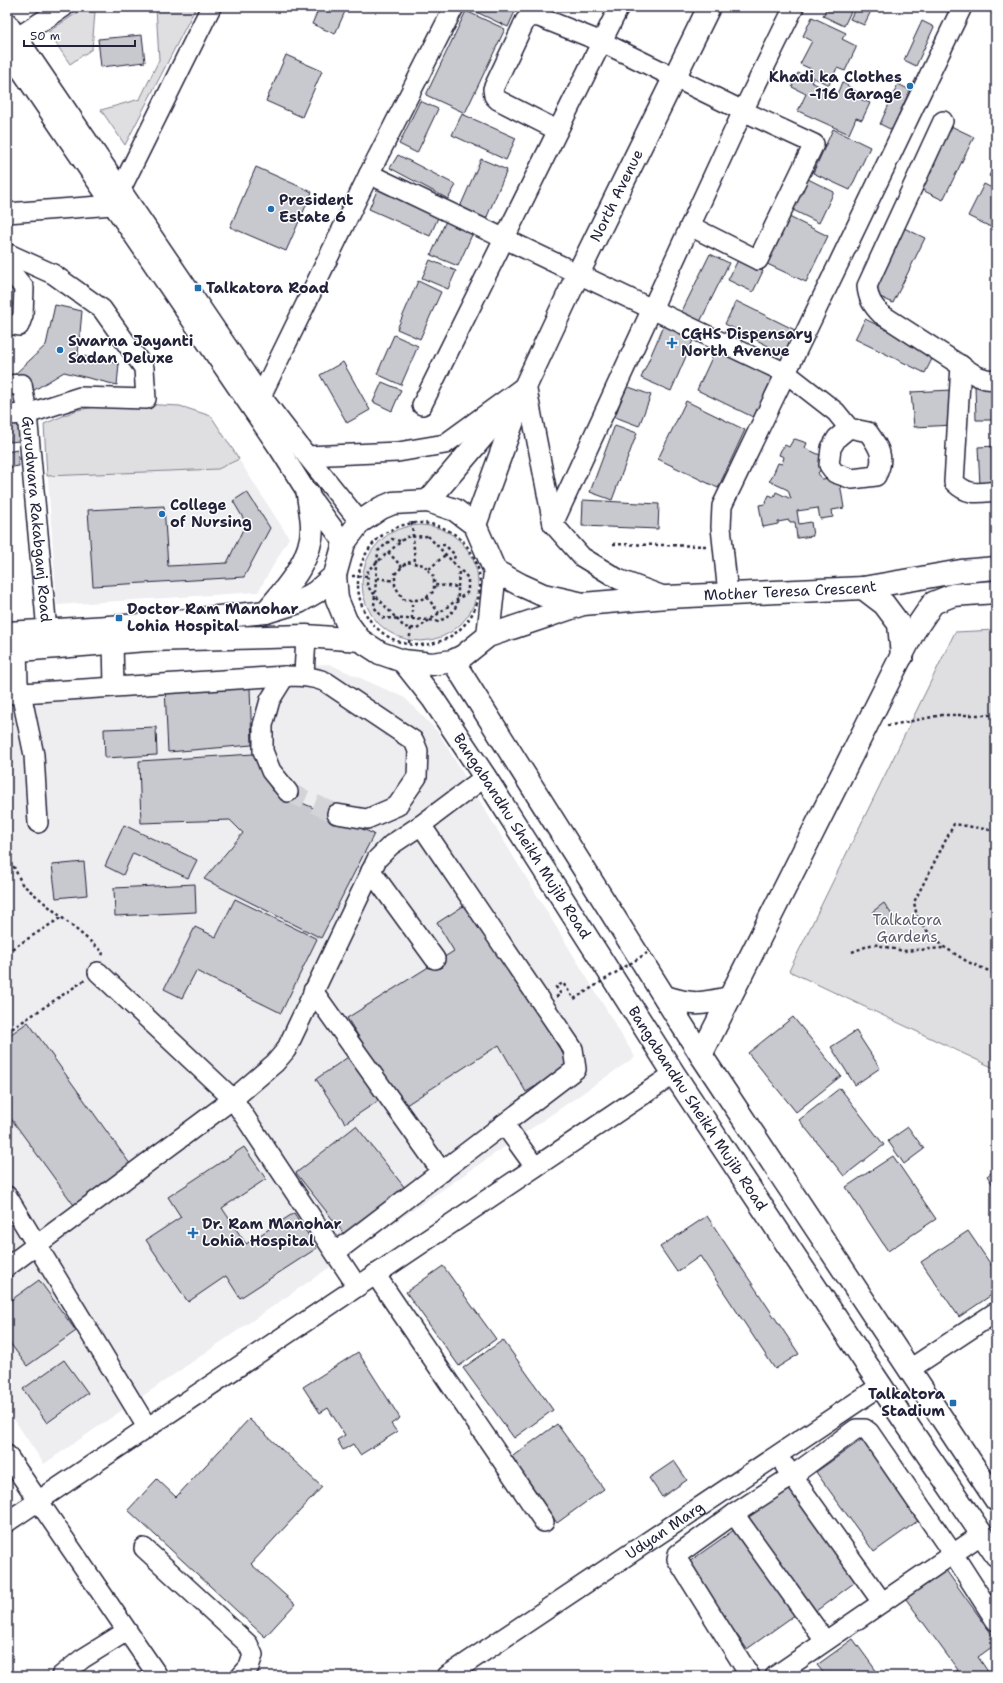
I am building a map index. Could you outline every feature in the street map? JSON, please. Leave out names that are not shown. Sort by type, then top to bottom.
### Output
[{"type":"main road","name":"North Avenue","points":[[475,525],[526,385],[578,274],[709,7]]},
{"type":"main road","name":"North Avenue","points":[[428,501],[526,385]]},
{"type":"main road","points":[[266,612],[306,557],[312,527],[308,494]]},
{"type":"main road","points":[[428,501],[455,510],[475,525],[495,571],[488,636],[463,656],[454,661],[432,664],[403,661],[380,653],[360,640],[346,621],[337,599],[335,575],[344,544],[360,522],[381,508],[393,503],[428,501]]},
{"type":"main road","name":"Mother Teresa Crescent","points":[[488,636],[583,604],[667,597],[863,588],[961,571],[996,568]]},
{"type":"main road","name":"Mother Teresa Crescent","points":[[495,571],[543,595],[583,604]]},
{"type":"main road","points":[[11,637],[47,631],[142,624],[266,612],[299,602],[316,592],[335,575]]},
{"type":"main road","points":[[863,588],[884,604],[899,624],[902,656]]},
{"type":"main road","points":[[701,1055],[914,631],[933,603],[953,595],[996,592]]},
{"type":"main road","points":[[11,637],[112,642],[306,636],[360,640]]},
{"type":"main road","name":"Bangabandhu Sheikh Mujib Road","points":[[403,661],[433,699],[485,777],[674,1074],[996,1555]]},
{"type":"main road","points":[[454,661],[701,1055],[996,1500]]},
{"type":"main road","points":[[665,997],[684,1003],[694,1004],[730,998]]},
{"type":"street","points":[[64,7],[9,38],[117,197],[308,494],[344,544]]},
{"type":"street","points":[[117,197],[211,7]]},
{"type":"street","points":[[261,396],[369,174],[454,7]]},
{"type":"street","points":[[422,405],[619,7]]},
{"type":"street","points":[[553,524],[743,111],[794,7]]},
{"type":"street","points":[[728,594],[721,517],[722,506],[962,7]]},
{"type":"street","points":[[557,130],[498,100],[494,96],[492,89],[525,21],[530,16],[539,17],[602,42],[814,144],[758,260],[690,226]]},
{"type":"street","points":[[943,121],[867,286],[868,296],[873,305],[881,314],[982,378],[996,380]]},
{"type":"street","points":[[369,174],[786,373],[836,412],[850,428]]},
{"type":"street","points":[[7,213],[117,197]]},
{"type":"street","points":[[117,197],[261,396],[360,522]]},
{"type":"street","points":[[7,324],[19,326],[23,315],[24,288],[12,272],[9,255]]},
{"type":"street","points":[[7,415],[27,414],[80,397],[146,399],[144,368],[102,309],[53,274],[9,255]]},
{"type":"street","points":[[961,365],[954,482],[961,489],[972,493],[996,491]]},
{"type":"street","name":"Gurudwara Rakabganj Road","points":[[14,385],[27,414],[47,631]]},
{"type":"street","points":[[307,456],[398,452],[446,444],[526,385],[553,524],[582,557],[618,579],[667,597]]},
{"type":"street","points":[[304,676],[306,636]]},
{"type":"street","points":[[11,637],[18,683],[14,693],[34,756],[38,823]]},
{"type":"street","points":[[112,642],[114,686]]},
{"type":"street","points":[[14,693],[285,676],[314,677],[326,682],[414,741],[418,750],[417,777],[398,806],[367,820],[337,814]]},
{"type":"street","points":[[285,676],[270,700],[263,725],[263,751],[271,771],[288,792]]},
{"type":"street","points":[[7,1267],[233,1099],[270,1067],[286,1050],[377,859],[391,845],[421,825],[485,777]]},
{"type":"street","points":[[336,1252],[576,1069],[573,1049],[421,825]]},
{"type":"street","points":[[371,871],[434,959]]},
{"type":"street","points":[[98,972],[233,1099],[336,1252],[357,1286]]},
{"type":"street","points":[[313,991],[442,1172]]},
{"type":"street","points":[[7,1522],[674,1074]]},
{"type":"street","points":[[504,1124],[535,1167]]},
{"type":"street","points":[[7,1196],[38,1244],[147,1427]]},
{"type":"street","points":[[375,1274],[544,1522]]},
{"type":"street","points":[[910,1369],[996,1312]]},
{"type":"street","name":"Udyan Marg","points":[[447,1676],[882,1386]]},
{"type":"street","points":[[750,1676],[677,1559],[678,1554],[734,1514],[792,1476],[856,1429],[865,1429],[869,1432],[953,1554],[996,1621]]},
{"type":"street","points":[[7,1455],[158,1676]]},
{"type":"street","points":[[777,1455],[882,1602]]},
{"type":"street","points":[[734,1514],[825,1641]]},
{"type":"street","points":[[775,1676],[798,1669],[825,1641],[982,1534]]},
{"type":"street","points":[[144,1548],[248,1644],[253,1655],[249,1667],[241,1676]]},
{"type":"street","points":[[60,1676],[82,1659],[127,1631]]},
{"type":"path","points":[[412,523],[426,523],[439,526],[451,532],[458,538],[468,547],[472,555],[479,576],[478,598],[469,618],[460,628],[449,636],[437,642],[424,644],[401,641],[382,631],[372,622],[365,610],[358,589],[360,567],[373,543],[391,530],[412,523]]},
{"type":"path","points":[[414,536],[415,563]]},
{"type":"path","points":[[414,536],[428,536],[468,578],[468,592],[418,629],[404,627],[395,619],[367,586],[368,570],[400,541],[406,537],[414,536]]},
{"type":"path","points":[[400,541],[392,539],[378,552],[374,607],[383,618],[430,620],[439,622],[455,611],[458,599],[459,570]]},
{"type":"path","points":[[613,544],[723,546]]},
{"type":"path","points":[[436,545],[445,545],[455,555],[454,563]]},
{"type":"path","points":[[388,552],[402,567]]},
{"type":"path","points":[[428,570],[445,555]]},
{"type":"path","points":[[408,562],[415,563],[424,565],[434,577],[434,591],[424,600],[403,599],[395,586],[395,574],[408,562]]},
{"type":"path","points":[[377,578],[395,581]]},
{"type":"path","points":[[434,585],[458,587]]},
{"type":"path","points":[[427,597],[439,613]]},
{"type":"path","points":[[412,600],[412,619]]},
{"type":"path","points":[[887,726],[942,715],[996,715]]},
{"type":"path","points":[[996,831],[954,824],[914,902],[918,922],[944,948],[968,962],[996,974]]},
{"type":"path","points":[[7,868],[14,867],[22,884],[104,952],[98,972],[8,1031],[7,1023]]},
{"type":"path","points":[[7,952],[62,917]]},
{"type":"path","points":[[852,952],[873,944],[903,950],[944,948]]},
{"type":"path","points":[[556,987],[563,983],[574,999],[647,953]]},
{"type":"shaded area","name":"College of Nursing","points":[[180,406],[211,416],[289,538],[258,592],[57,605],[44,424],[77,410]]},
{"type":"shaded area","name":"Dr. Ram Manohar Lohia Hospital","points":[[329,664],[405,698],[438,732],[635,1057],[44,1464],[7,1409],[7,684]]},
{"type":"green space","points":[[156,7],[196,7],[125,145],[101,110],[140,99],[159,60]]},
{"type":"green space","points":[[80,11],[95,12],[92,49],[70,64],[48,32]]},
{"type":"green space","points":[[120,403],[180,406],[211,416],[239,459],[218,469],[47,476],[44,424],[77,410]]},
{"type":"green space","points":[[420,525],[442,529],[461,542],[474,561],[478,583],[474,605],[461,624],[442,637],[420,641],[398,637],[379,624],[366,605],[362,583],[366,561],[379,542],[398,529]]},
{"type":"green space","name":"Talkatora Gardens","points":[[996,630],[996,1069],[789,971],[955,632]]},
{"type":"building","points":[[312,7],[347,7],[335,34],[312,24],[318,10]]},
{"type":"building","points":[[471,7],[517,7],[508,27],[470,9]]},
{"type":"building","points":[[827,7],[853,7],[844,26],[823,16]]},
{"type":"building","points":[[856,7],[873,7],[864,25],[850,19]]},
{"type":"building","points":[[466,11],[505,29],[465,113],[426,95]]},
{"type":"building","points":[[812,17],[846,33],[842,39],[856,46],[845,71],[837,68],[829,85],[810,76],[813,70],[800,64],[812,41],[803,36]]},
{"type":"building","points":[[922,21],[934,27],[916,66],[904,60]]},
{"type":"building","points":[[142,35],[145,62],[101,67],[98,39]]},
{"type":"building","points":[[286,55],[322,71],[302,117],[266,101]]},
{"type":"building","points":[[805,72],[813,78],[811,82],[828,90],[826,95],[835,99],[842,82],[857,92],[855,97],[870,103],[862,120],[856,118],[849,134],[798,111],[806,94],[792,87],[798,73],[804,75]]},
{"type":"building","points":[[898,84],[910,90],[892,130],[880,124]]},
{"type":"building","points":[[420,101],[438,109],[417,153],[399,144]]},
{"type":"building","points":[[462,114],[516,138],[506,160],[452,135]]},
{"type":"building","points":[[951,126],[974,137],[943,200],[920,189]]},
{"type":"building","points":[[833,129],[870,147],[850,190],[813,173]]},
{"type":"building","points":[[398,155],[456,185],[448,199],[390,168]]},
{"type":"building","points":[[481,159],[507,170],[486,219],[460,207]]},
{"type":"building","points":[[996,162],[996,180],[989,176]]},
{"type":"building","name":"President Estate 6","points":[[256,167],[312,192],[286,251],[230,227]]},
{"type":"building","points":[[808,179],[834,192],[819,223],[793,210]]},
{"type":"building","points":[[984,184],[996,190],[995,229],[968,216]]},
{"type":"building","points":[[379,186],[440,213],[430,236],[369,209]]},
{"type":"building","points":[[448,216],[475,228],[458,266],[431,255]]},
{"type":"building","points":[[787,216],[828,236],[806,282],[765,263]]},
{"type":"building","points":[[904,228],[925,238],[893,303],[872,293]]},
{"type":"building","points":[[710,254],[729,263],[700,322],[681,313]]},
{"type":"building","points":[[430,260],[456,271],[448,289],[422,278]]},
{"type":"building","points":[[738,260],[763,271],[753,292],[728,280]]},
{"type":"building","points":[[418,281],[441,292],[420,339],[397,329]]},
{"type":"building","points":[[736,301],[795,330],[784,354],[725,324]]},
{"type":"building","name":"Swarna Jayanti Sadan Deluxe","points":[[55,305],[82,311],[78,355],[119,364],[117,385],[64,372],[31,392],[14,375],[46,345]]},
{"type":"building","points":[[865,319],[935,353],[925,373],[855,339]]},
{"type":"building","points":[[664,325],[694,338],[671,391],[641,378]]},
{"type":"building","points":[[394,335],[418,346],[401,385],[377,374]]},
{"type":"building","points":[[715,351],[774,378],[755,418],[697,390]]},
{"type":"building","points":[[343,362],[370,410],[347,423],[320,375]]},
{"type":"building","points":[[382,382],[401,390],[392,411],[373,402]]},
{"type":"building","points":[[996,384],[996,420],[976,420],[975,385]]},
{"type":"building","points":[[626,386],[651,395],[639,426],[615,417]]},
{"type":"building","points":[[952,390],[954,425],[914,427],[911,392]]},
{"type":"building","points":[[686,401],[745,430],[718,488],[658,459]]},
{"type":"building","points":[[18,420],[20,441],[10,442],[8,421]]},
{"type":"building","points":[[615,425],[637,433],[612,500],[590,492]]},
{"type":"building","points":[[795,439],[807,443],[805,448],[824,457],[823,467],[818,473],[822,479],[839,477],[844,508],[832,510],[833,517],[820,519],[818,508],[797,511],[799,524],[811,522],[813,536],[797,538],[795,522],[790,522],[789,520],[763,527],[759,505],[765,504],[769,495],[774,497],[776,492],[791,499],[788,490],[769,481],[778,463],[782,464],[784,457],[779,455],[781,450],[785,445],[789,447]]},
{"type":"building","points":[[996,446],[996,484],[980,485],[978,447]]},
{"type":"building","points":[[17,450],[19,466],[7,468],[7,452]]},
{"type":"building","points":[[247,492],[270,528],[244,577],[93,586],[88,510],[164,506],[168,566],[227,563],[246,523],[233,501]]},
{"type":"building","points":[[583,500],[659,504],[658,529],[582,526]]},
{"type":"building","points":[[165,688],[250,688],[252,745],[168,752]]},
{"type":"building","points":[[156,727],[157,755],[105,758],[104,729]]},
{"type":"building","points":[[254,754],[272,790],[374,834],[321,938],[204,879],[243,833],[230,820],[141,823],[139,761]]},
{"type":"building","points":[[124,825],[197,860],[188,878],[133,853],[123,875],[105,866]]},
{"type":"building","points":[[84,862],[87,895],[56,898],[52,865]]},
{"type":"building","points":[[195,884],[196,912],[115,916],[114,888]]},
{"type":"building","points":[[235,899],[317,939],[281,1013],[196,971],[182,998],[164,989],[195,927],[216,937]]},
{"type":"building","points":[[468,903],[570,1065],[526,1092],[499,1045],[403,1107],[347,1018],[454,951],[437,923]]},
{"type":"building","points":[[884,903],[894,918],[882,927],[872,912]]},
{"type":"building","points":[[793,1017],[841,1076],[796,1112],[748,1053]]},
{"type":"building","points":[[28,1022],[133,1168],[76,1208],[7,1113],[7,1037]]},
{"type":"building","points":[[856,1031],[880,1068],[855,1085],[831,1047]]},
{"type":"building","points":[[354,1053],[384,1097],[345,1123],[316,1079]]},
{"type":"building","points":[[840,1088],[884,1145],[844,1176],[799,1120]]},
{"type":"building","points":[[356,1126],[405,1188],[345,1235],[296,1173]]},
{"type":"building","points":[[908,1127],[924,1149],[904,1164],[888,1141]]},
{"type":"building","points":[[244,1147],[266,1179],[222,1208],[246,1244],[294,1213],[317,1248],[240,1298],[226,1276],[188,1302],[146,1240],[181,1217],[168,1197]]},
{"type":"building","points":[[893,1156],[936,1219],[888,1251],[846,1187]]},
{"type":"building","points":[[996,1169],[996,1189],[987,1176]]},
{"type":"building","points":[[707,1216],[799,1354],[775,1369],[700,1256],[677,1272],[660,1247]]},
{"type":"building","points":[[968,1231],[996,1272],[996,1292],[959,1317],[921,1262]]},
{"type":"building","points":[[443,1266],[496,1339],[459,1366],[406,1292]]},
{"type":"building","points":[[39,1280],[76,1331],[27,1366],[7,1339],[7,1303]]},
{"type":"building","points":[[503,1340],[553,1410],[514,1438],[463,1368]]},
{"type":"building","points":[[358,1352],[400,1418],[391,1424],[397,1432],[360,1455],[353,1444],[343,1450],[337,1440],[345,1435],[328,1408],[320,1413],[303,1387]]},
{"type":"building","points":[[64,1360],[88,1393],[47,1423],[23,1389]]},
{"type":"building","points":[[249,1419],[322,1487],[251,1564],[295,1604],[265,1637],[128,1510],[157,1479],[176,1497]]},
{"type":"building","points":[[557,1424],[604,1489],[557,1523],[510,1458]]},
{"type":"building","points":[[864,1438],[922,1518],[874,1552],[816,1472]]},
{"type":"building","points":[[674,1461],[687,1480],[662,1497],[649,1478]]},
{"type":"building","points":[[790,1485],[858,1580],[816,1611],[747,1515]]},
{"type":"building","points":[[738,1527],[799,1612],[747,1649],[686,1564]]},
{"type":"building","points":[[943,1566],[996,1640],[996,1644],[978,1657],[991,1676],[949,1676],[958,1670],[903,1595]]},
{"type":"building","points":[[853,1639],[880,1676],[826,1676],[817,1665]]},
{"type":"tunnel","points":[[288,792],[337,814]]},
{"type":"place","name":"Khadi ka Clothes -116 Garage","points":[[910,86]]},
{"type":"place","name":"President Estate 6","points":[[271,209]]},
{"type":"place","name":"Talkatora Road","points":[[198,288]]},
{"type":"place","name":"CGHS Dispensary North Avenue","points":[[672,343]]},
{"type":"place","name":"Swarna Jayanti Sadan Deluxe","points":[[60,350]]},
{"type":"place","name":"College of Nursing","points":[[162,514]]},
{"type":"place","name":"Doctor Ram Manohar Lohia Hospital","points":[[119,618]]},
{"type":"place","name":"Dr. Ram Manohar Lohia Hospital","points":[[193,1233]]},
{"type":"place","name":"Talkatora Stadium","points":[[953,1403]]}]
